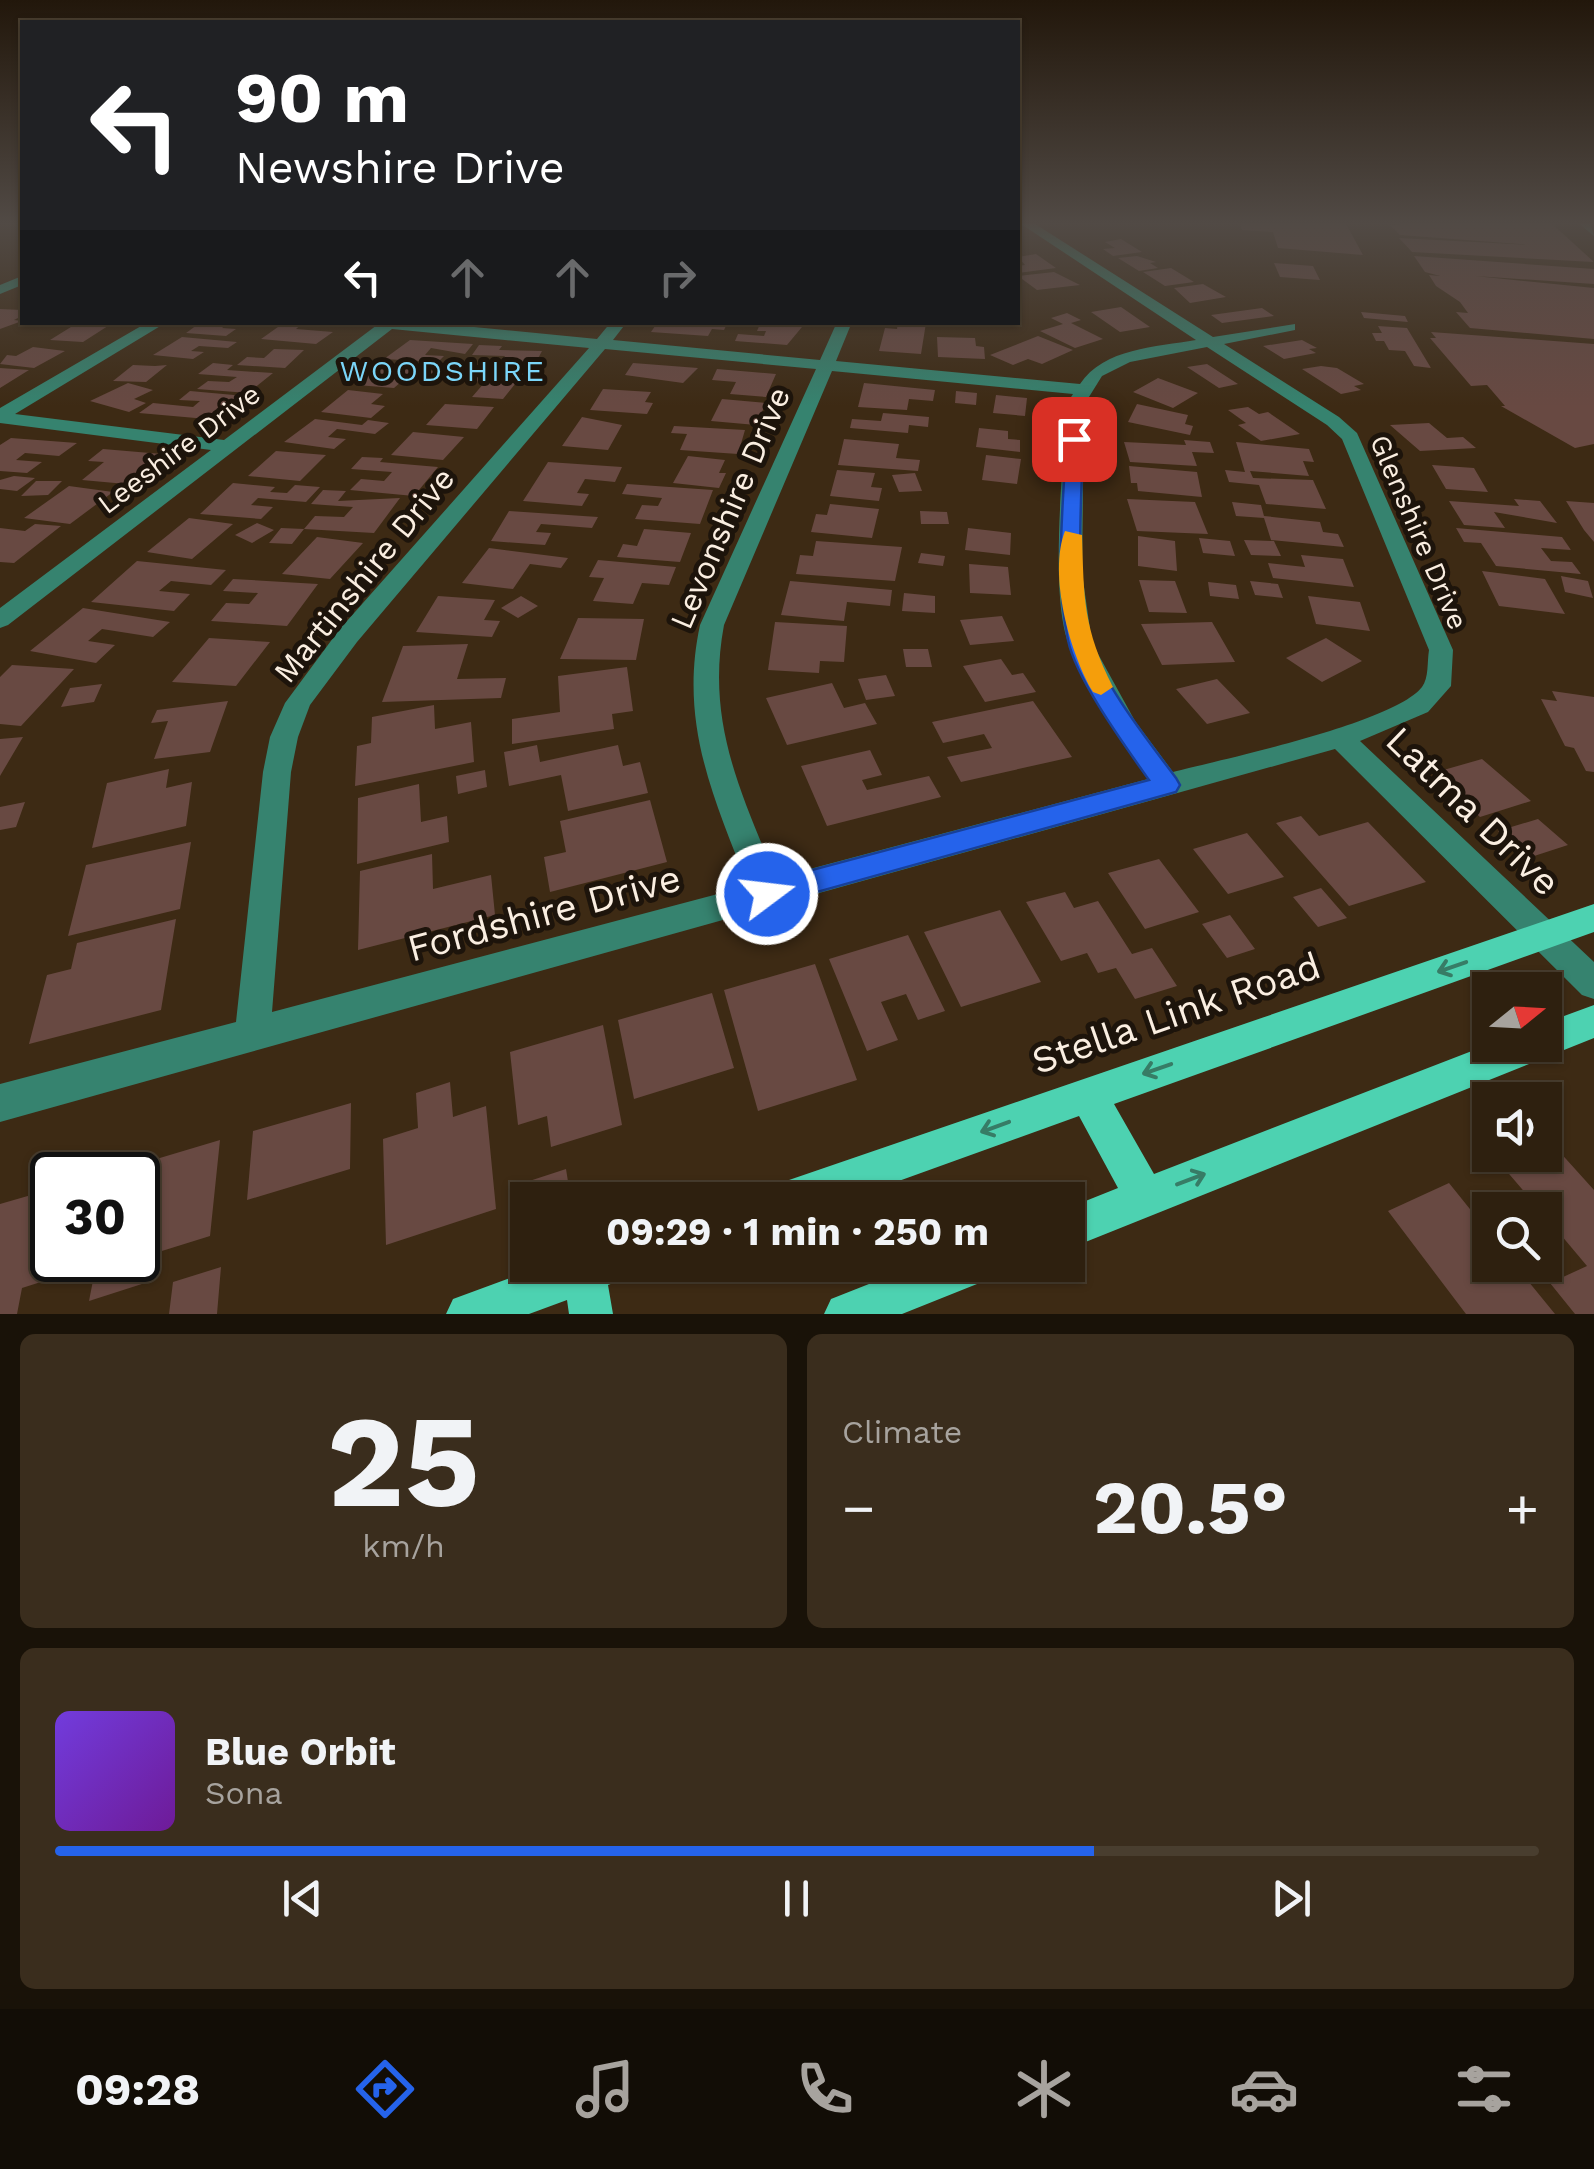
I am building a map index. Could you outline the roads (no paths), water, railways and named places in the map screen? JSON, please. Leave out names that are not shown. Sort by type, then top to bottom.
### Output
[{"type":"main road","name":"Stella Link Road","points":[[840,1182],[1594,918]]},
{"type":"main road","points":[[1562,1033],[1594,1021]]},
{"type":"main road","points":[[1085,1221],[1490,1062]]},
{"type":"main road","points":[[1087,1094],[1145,1197]]},
{"type":"main road","points":[[846,1314],[928,1282]]},
{"type":"main road","points":[[468,1314],[594,1284]]},
{"type":"street","name":"Glenshire Drive","points":[[1118,283],[1334,421],[1350,438],[1441,650],[1438,686],[1419,706],[1340,738]]},
{"type":"street","points":[[0,417],[155,325]]},
{"type":"street","name":"Leeshire Drive","points":[[0,620],[388,325]]},
{"type":"street","points":[[411,325],[1084,390]]},
{"type":"street","name":"Martinshire Drive","points":[[252,1034],[277,772],[284,738],[298,703],[348,636],[618,325]]},
{"type":"street","name":"Levonshire Drive","points":[[767,894],[706,729],[702,660],[712,625],[844,325]]},
{"type":"street","points":[[1167,785],[1125,728],[1080,643],[1072,573],[1075,406],[1096,373],[1125,358],[1289,326]]},
{"type":"street","points":[[0,417],[227,446]]},
{"type":"street","name":"Fordshire Drive","points":[[0,1103],[1340,738]]},
{"type":"street","name":"Latma Drive","points":[[1340,738],[1594,984]]},
{"type":"district","name":"WOODSHIRE","points":[[443,370]]}]
